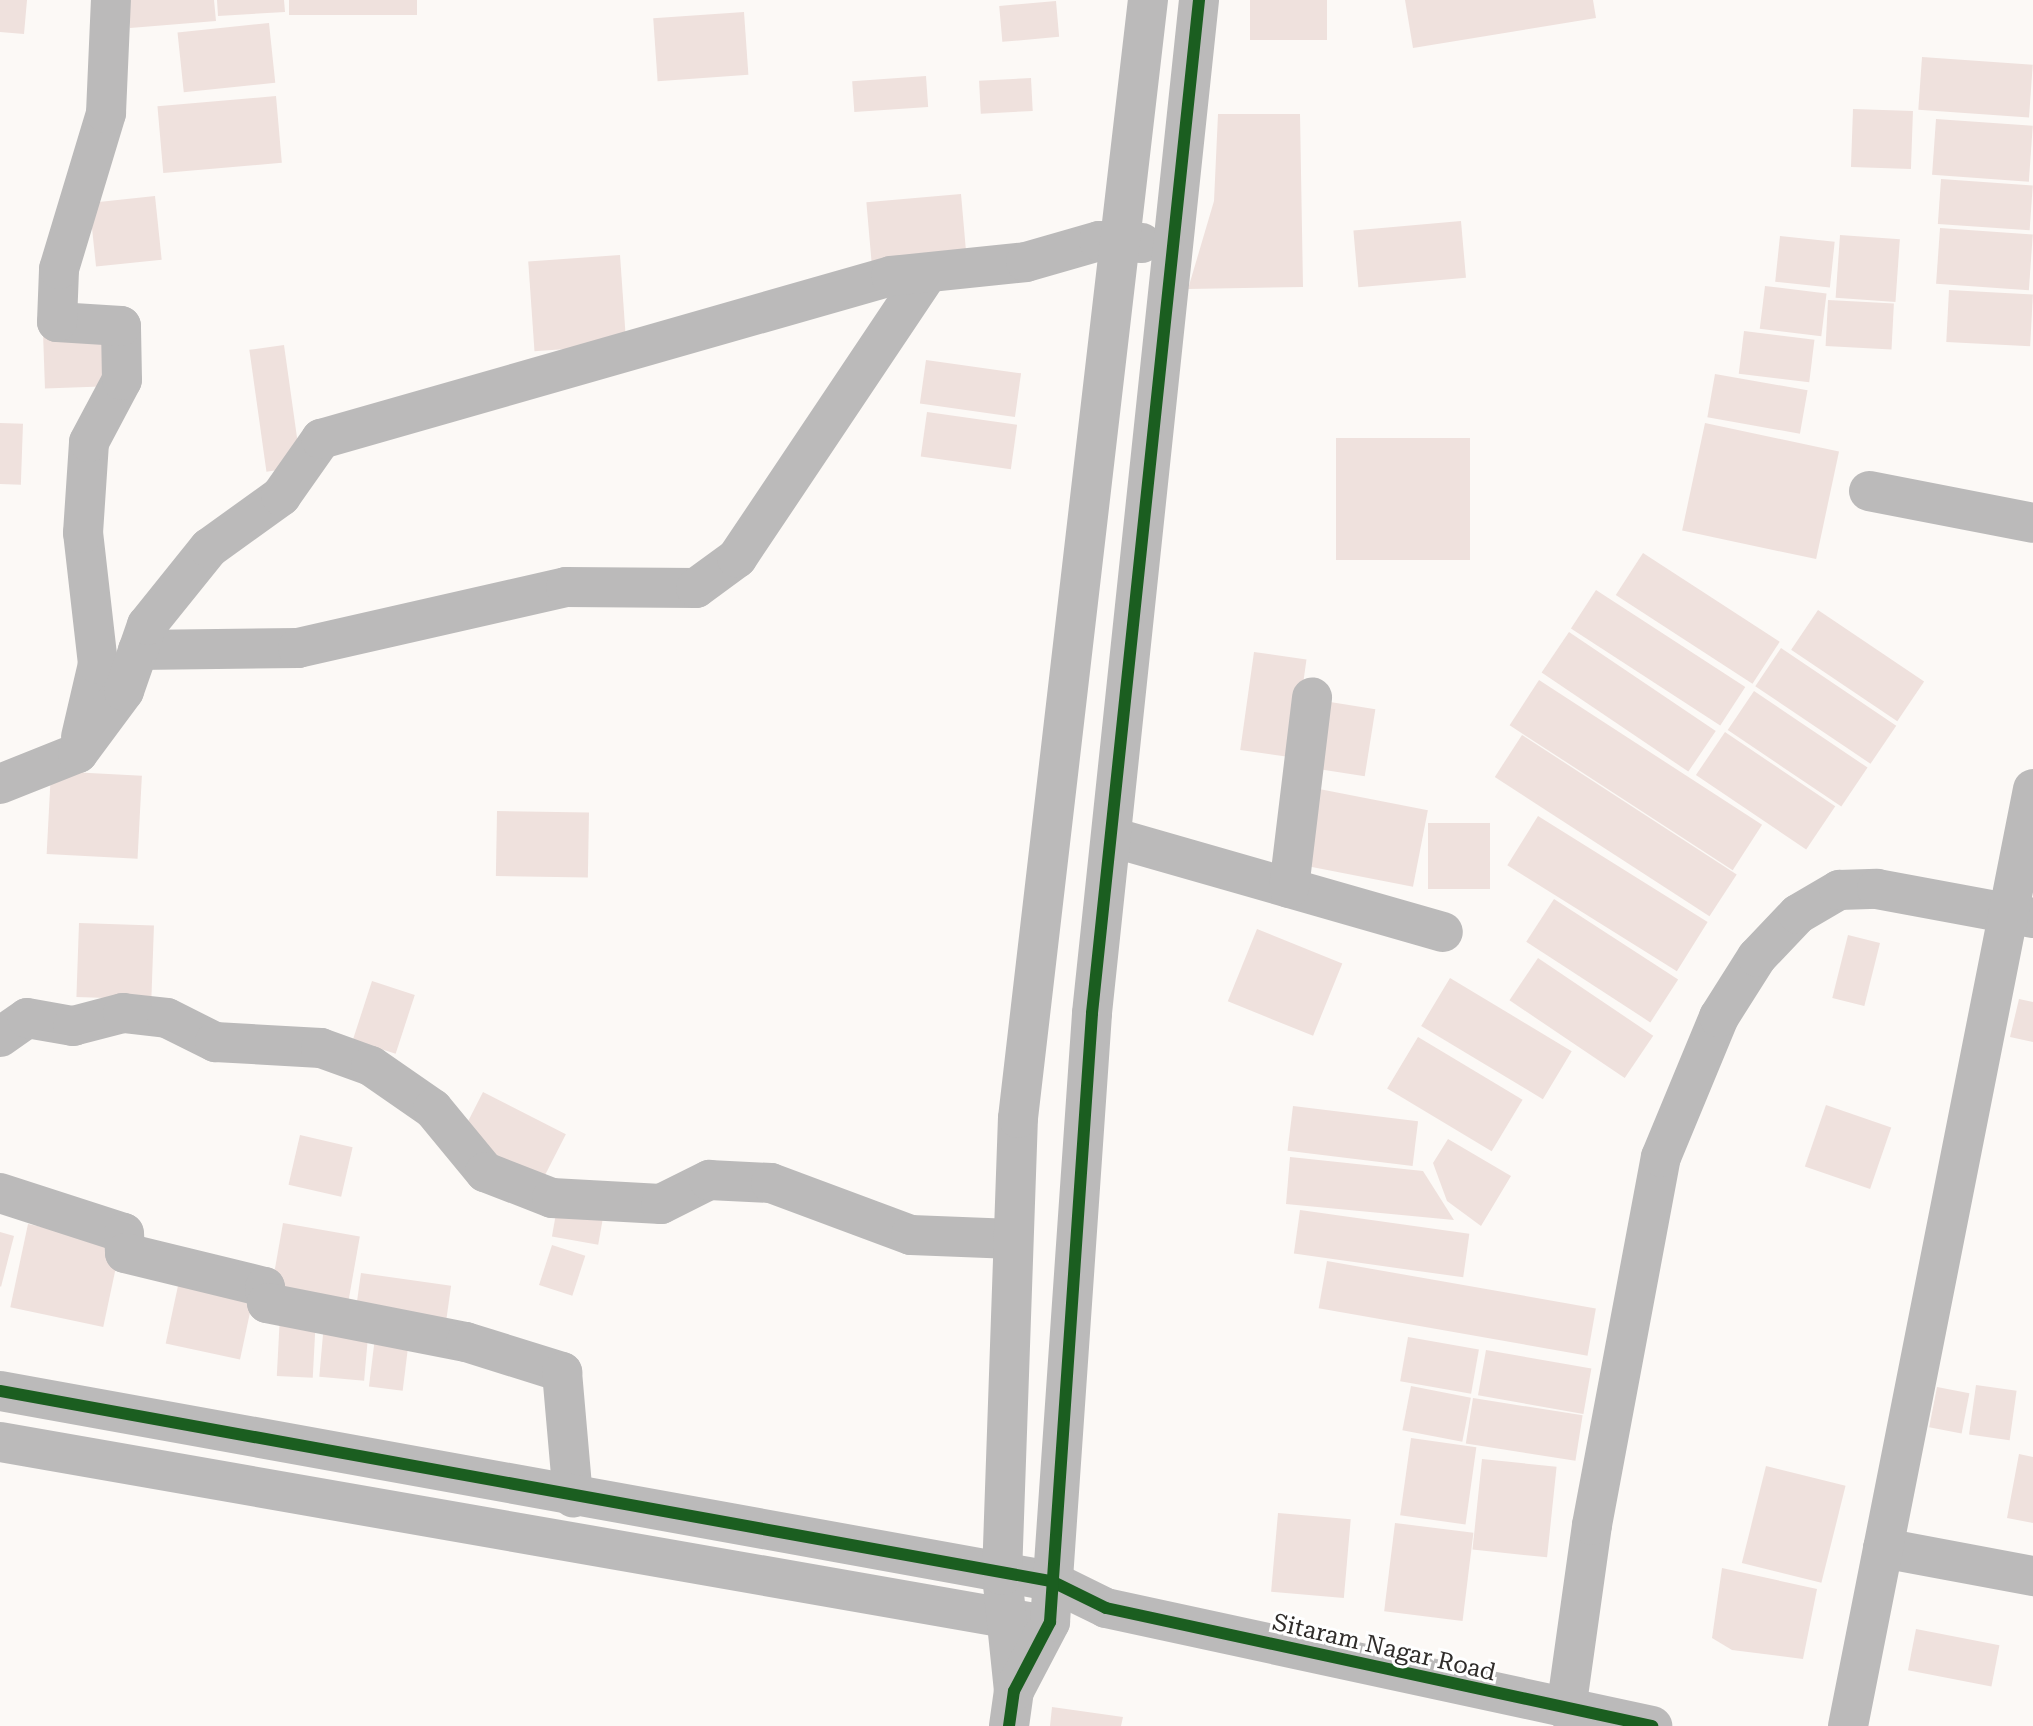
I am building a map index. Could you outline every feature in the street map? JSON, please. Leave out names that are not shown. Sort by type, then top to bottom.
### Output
[{"type":"street","points":[[78,753],[98,664],[83,533],[89,442],[122,380],[121,326],[57,322],[59,269],[106,113],[111,0]]},
{"type":"street","points":[[1012,1708],[1002,1622],[1002,1575],[1013,1239],[1040,917],[1116,241],[1148,0]]},
{"type":"street","points":[[1012,1708],[1050,1622],[1104,924],[1115,838],[1171,246],[1199,0]]},
{"type":"street","points":[[0,784],[78,753],[124,691],[147,625],[209,548],[281,496],[321,439],[875,280],[925,277],[1116,241],[1171,246]]},
{"type":"street","points":[[138,650],[298,648],[566,587],[696,588],[737,558],[925,277]]},
{"type":"street","points":[[1869,491],[2033,523]]},
{"type":"street","points":[[1289,888],[1312,697]]},
{"type":"street","points":[[1848,1726],[1883,1548],[2021,916],[2033,789]]},
{"type":"street","points":[[1115,838],[1443,932]]},
{"type":"street","points":[[1547,1714],[1592,1525],[1661,1157],[1719,1017],[1757,957],[1798,914],[1839,890],[1877,889],[2021,916]]},
{"type":"street","points":[[1040,917],[1104,924]]},
{"type":"street","points":[[0,1037],[27,1018],[73,1026],[123,1013],[167,1018],[215,1042],[321,1048],[371,1066],[433,1109],[485,1172],[552,1198],[661,1204],[709,1180],[771,1183],[911,1235],[1013,1239]]},
{"type":"street","points":[[0,1193],[124,1233],[125,1253],[265,1287],[267,1303],[466,1342],[562,1372],[573,1498]]},
{"type":"street","points":[[0,1391],[573,1498],[1002,1575],[1051,1581],[1106,1608]]},
{"type":"street","points":[[0,1442],[1002,1622],[1050,1622],[1106,1608]]},
{"type":"street","points":[[1883,1548],[2033,1576]]},
{"type":"street","name":"Sitaram Nagar Road","points":[[1106,1608],[1547,1714],[1652,1726]]},
{"type":"building","points":[[0,0],[27,0],[24,34],[0,32]]},
{"type":"building","points":[[128,0],[214,0],[216,21],[130,28]]},
{"type":"building","points":[[217,0],[284,0],[285,12],[218,16]]},
{"type":"building","points":[[289,0],[417,0],[417,15],[289,15]]},
{"type":"building","points":[[1250,0],[1327,0],[1327,40],[1250,40]]},
{"type":"building","points":[[1405,0],[1593,0],[1596,18],[1413,48]]},
{"type":"building","points":[[1056,1],[1059,37],[1002,42],[999,6]]},
{"type":"building","points":[[744,12],[748,75],[658,81],[653,18]]},
{"type":"building","points":[[269,23],[275,83],[184,92],[178,33]]},
{"type":"building","points":[[1922,57],[2033,65],[2029,118],[1918,110]]},
{"type":"building","points":[[926,76],[928,107],[854,112],[852,81]]},
{"type":"building","points":[[1031,78],[1033,111],[981,114],[979,81]]},
{"type":"building","points":[[276,96],[282,163],[163,173],[157,106]]},
{"type":"building","points":[[1853,109],[1913,111],[1911,169],[1851,167]]},
{"type":"building","points":[[1218,114],[1300,114],[1303,287],[1188,289],[1214,201]]},
{"type":"building","points":[[1936,119],[2033,126],[2029,182],[1932,175]]},
{"type":"building","points":[[1941,179],[2033,185],[2030,230],[1938,224]]},
{"type":"building","points":[[961,194],[966,255],[872,263],[866,202]]},
{"type":"building","points":[[155,196],[162,260],[96,267],[89,203]]},
{"type":"building","points":[[1461,221],[1466,278],[1358,287],[1353,230]]},
{"type":"building","points":[[1940,228],[2033,234],[2029,290],[1936,284]]},
{"type":"building","points":[[1840,235],[1900,239],[1895,302],[1836,298]]},
{"type":"building","points":[[1780,236],[1835,242],[1830,287],[1775,282]]},
{"type":"building","points":[[620,255],[626,345],[535,351],[528,261]]},
{"type":"building","points":[[1765,286],[1827,294],[1821,336],[1760,329]]},
{"type":"building","points":[[1949,290],[2033,294],[2030,346],[1946,342]]},
{"type":"building","points":[[1828,300],[1894,303],[1892,349],[1826,346]]},
{"type":"building","points":[[113,331],[115,386],[45,388],[43,333]]},
{"type":"building","points":[[1744,331],[1814,340],[1809,382],[1739,374]]},
{"type":"building","points":[[284,345],[301,467],[266,472],[249,350]]},
{"type":"building","points":[[926,360],[1021,373],[1015,417],[920,404]]},
{"type":"building","points":[[1715,374],[1808,390],[1800,434],[1707,417]]},
{"type":"building","points":[[927,412],[1017,425],[1011,469],[921,457]]},
{"type":"building","points":[[0,423],[23,424],[21,485],[0,484]]},
{"type":"building","points":[[1705,423],[1839,451],[1816,559],[1682,531]]},
{"type":"building","points":[[1336,438],[1470,438],[1470,560],[1336,560]]},
{"type":"building","points":[[1643,553],[1780,642],[1752,684],[1616,595]]},
{"type":"building","points":[[1596,590],[1745,687],[1720,726],[1571,629]]},
{"type":"building","points":[[1818,610],[1924,682],[1897,721],[1791,650]]},
{"type":"building","points":[[1569,632],[1716,731],[1688,772],[1542,673]]},
{"type":"building","points":[[1781,648],[1896,726],[1871,764],[1755,686]]},
{"type":"building","points":[[1254,652],[1306,659],[1293,757],[1240,750]]},
{"type":"building","points":[[1539,680],[1762,825],[1733,870],[1510,725]]},
{"type":"building","points":[[1754,691],[1868,768],[1841,807],[1728,730]]},
{"type":"building","points":[[1324,701],[1375,709],[1365,776],[1313,768]]},
{"type":"building","points":[[1725,732],[1835,806],[1806,849],[1696,775]]},
{"type":"building","points":[[1522,735],[1737,874],[1709,916],[1495,777]]},
{"type":"building","points":[[51,771],[142,776],[138,859],[47,854]]},
{"type":"building","points":[[1314,788],[1428,810],[1413,887],[1299,865]]},
{"type":"building","points":[[497,811],[589,813],[588,878],[496,876]]},
{"type":"building","points":[[1538,816],[1708,922],[1677,971],[1507,865]]},
{"type":"building","points":[[1428,823],[1490,823],[1490,889],[1428,889]]},
{"type":"building","points":[[1554,899],[1678,980],[1650,1022],[1526,942]]},
{"type":"building","points":[[79,923],[154,926],[151,1000],[76,997]]},
{"type":"building","points":[[1257,929],[1342,963],[1313,1036],[1228,1001]]},
{"type":"building","points":[[1848,935],[1880,943],[1864,1006],[1832,998]]},
{"type":"building","points":[[1538,958],[1653,1036],[1625,1078],[1509,1000]]},
{"type":"building","points":[[1450,978],[1572,1051],[1543,1099],[1421,1026]]},
{"type":"building","points":[[372,981],[415,995],[396,1054],[353,1040]]},
{"type":"building","points":[[2019,999],[2033,1002],[2033,1042],[2010,1037]]},
{"type":"building","points":[[1418,1037],[1523,1100],[1492,1151],[1387,1088]]},
{"type":"building","points":[[483,1092],[566,1134],[542,1181],[459,1138]]},
{"type":"building","points":[[1826,1105],[1891,1127],[1870,1189],[1805,1166]]},
{"type":"building","points":[[1293,1106],[1418,1121],[1413,1166],[1288,1151]]},
{"type":"building","points":[[300,1135],[353,1147],[341,1197],[289,1185]]},
{"type":"building","points":[[1448,1139],[1511,1176],[1481,1226],[1447,1201],[1433,1163]]},
{"type":"building","points":[[1290,1157],[1423,1171],[1454,1220],[1286,1204]]},
{"type":"building","points":[[558,1202],[604,1210],[598,1245],[552,1236]]},
{"type":"building","points":[[1300,1210],[1469,1234],[1463,1277],[1294,1254]]},
{"type":"building","points":[[283,1223],[360,1237],[347,1309],[270,1296]]},
{"type":"building","points":[[28,1224],[121,1244],[103,1327],[10,1307]]},
{"type":"building","points":[[0,1232],[14,1236],[1,1287],[0,1286]]},
{"type":"building","points":[[552,1245],[585,1256],[572,1296],[539,1285]]},
{"type":"building","points":[[1327,1261],[1596,1308],[1588,1356],[1319,1308]]},
{"type":"building","points":[[361,1273],[451,1286],[444,1333],[354,1321]]},
{"type":"building","points":[[179,1281],[253,1297],[240,1359],[166,1344]]},
{"type":"building","points":[[280,1315],[316,1317],[313,1378],[277,1376]]},
{"type":"building","points":[[324,1323],[369,1327],[364,1381],[319,1377]]},
{"type":"building","points":[[376,1329],[410,1333],[403,1391],[369,1387]]},
{"type":"building","points":[[1408,1337],[1479,1350],[1471,1394],[1400,1381]]},
{"type":"building","points":[[1486,1350],[1591,1369],[1583,1414],[1478,1395]]},
{"type":"building","points":[[1976,1385],[2017,1391],[2010,1440],[1969,1435]]},
{"type":"building","points":[[1411,1386],[1471,1398],[1462,1442],[1402,1430]]},
{"type":"building","points":[[1937,1387],[1969,1393],[1962,1434],[1929,1427]]},
{"type":"building","points":[[1473,1398],[1583,1415],[1575,1461],[1466,1443]]},
{"type":"building","points":[[1411,1438],[1476,1447],[1466,1524],[1400,1515]]},
{"type":"building","points":[[2019,1454],[2033,1457],[2033,1523],[2007,1518]]},
{"type":"building","points":[[1482,1459],[1557,1467],[1547,1557],[1472,1550]]},
{"type":"building","points":[[1766,1466],[1846,1486],[1821,1583],[1742,1563]]},
{"type":"building","points":[[1278,1513],[1351,1519],[1344,1598],[1271,1592]]},
{"type":"building","points":[[1395,1523],[1473,1533],[1463,1621],[1384,1611]]},
{"type":"building","points":[[1722,1568],[1817,1589],[1803,1659],[1732,1650],[1712,1638]]},
{"type":"building","points":[[1916,1629],[1999,1645],[1991,1686],[1908,1670]]},
{"type":"building","points":[[1052,1707],[1123,1717],[1121,1726],[1050,1726]]},
{"type":"cycle path","points":[[1009,1726],[1014,1691],[1050,1622],[1092,1013],[1199,0]]},
{"type":"cycle path","points":[[0,1391],[1051,1581],[1106,1608],[1652,1726]]}]
